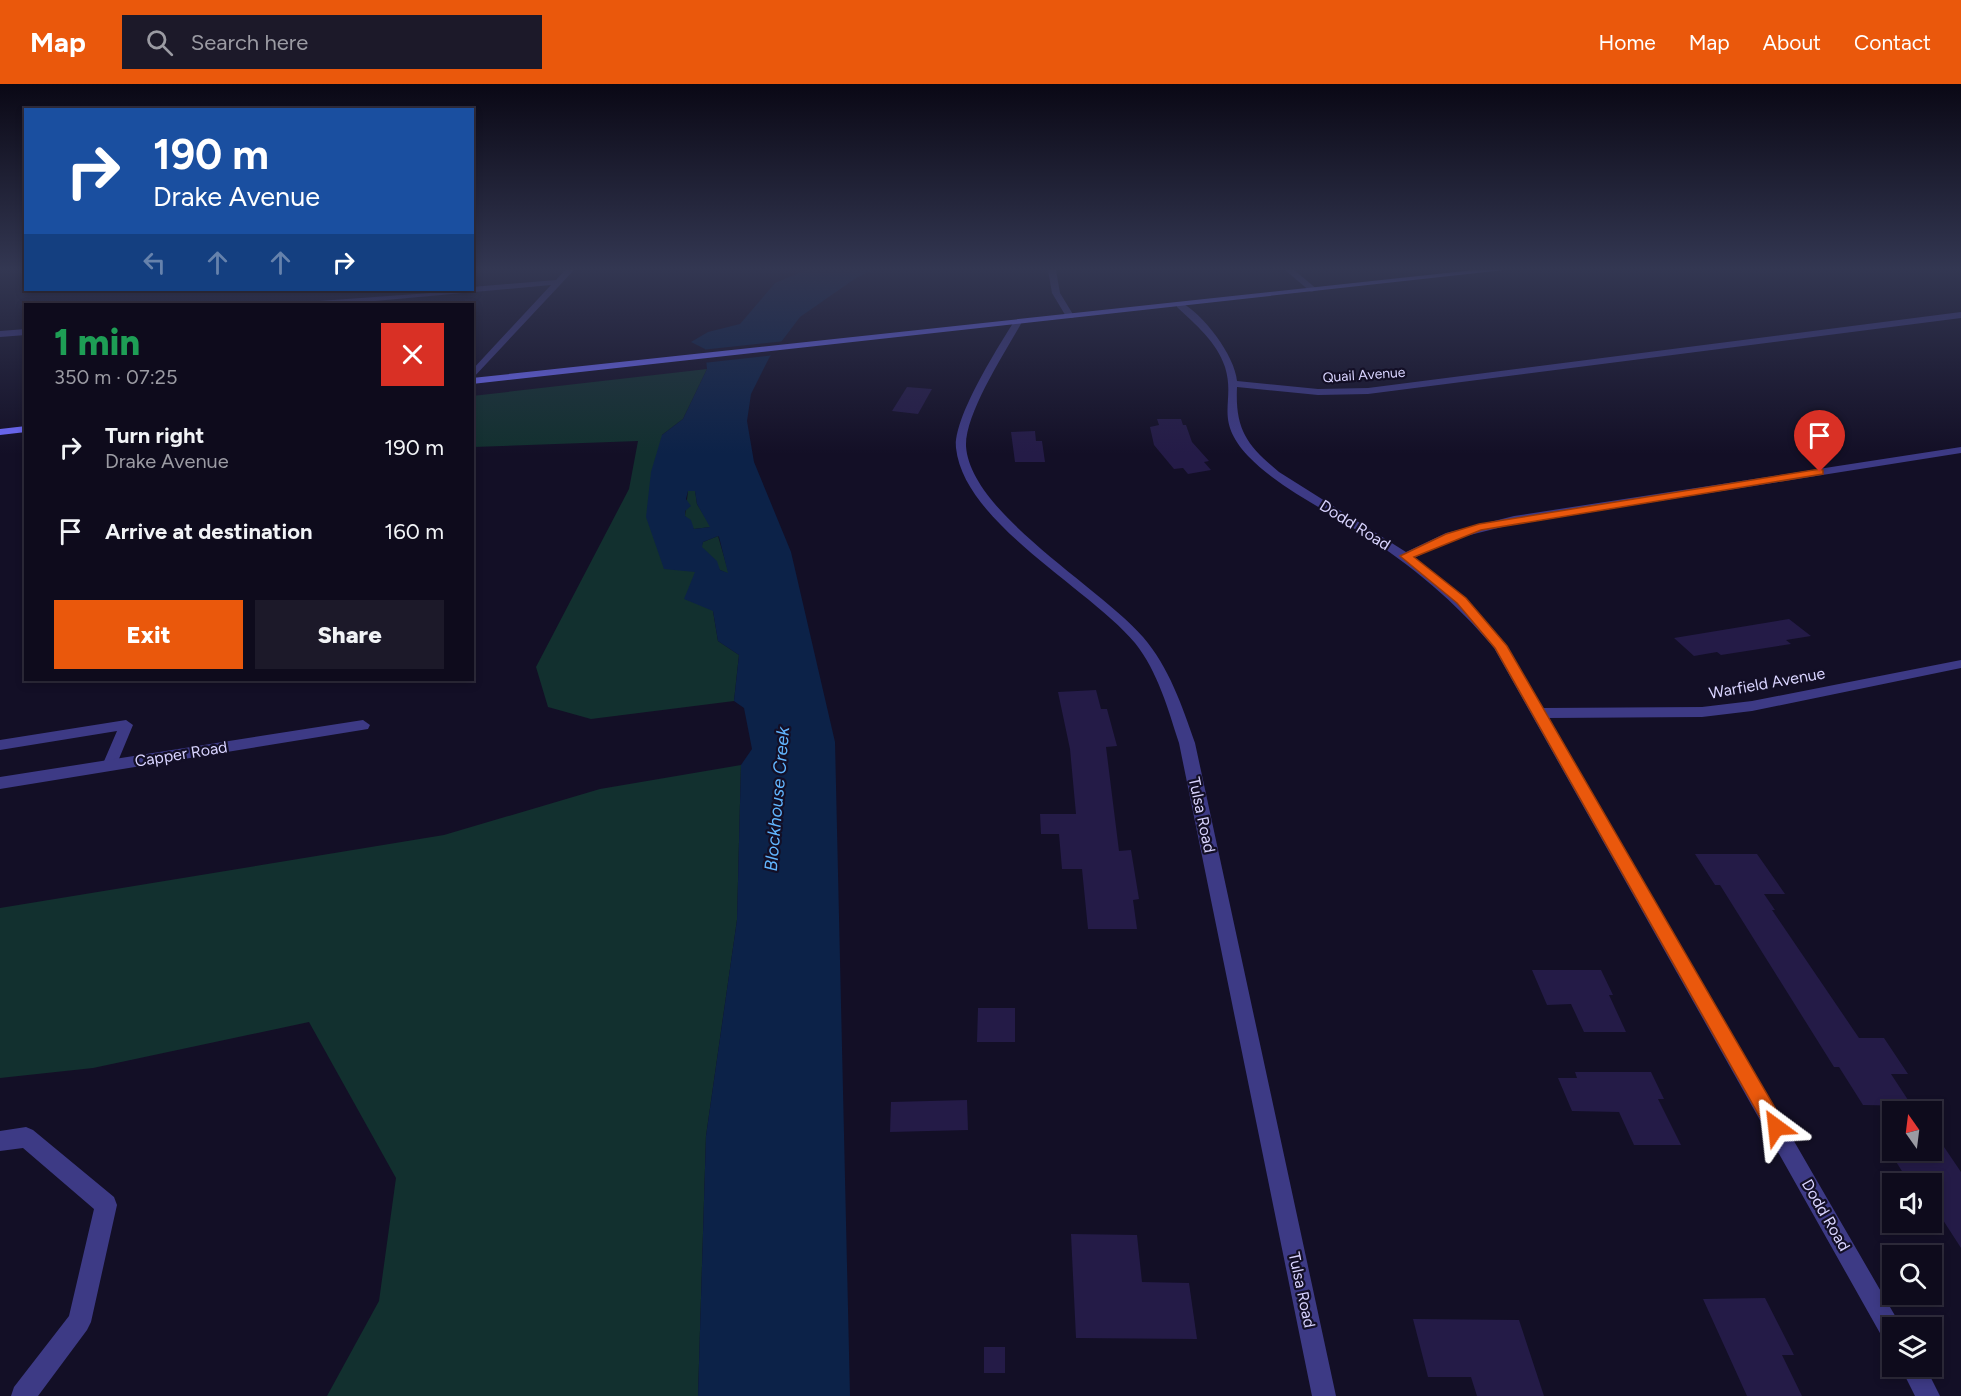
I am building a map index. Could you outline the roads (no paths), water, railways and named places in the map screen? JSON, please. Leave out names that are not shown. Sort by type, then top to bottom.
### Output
[{"type":"street","points":[[474,374],[513,331]]},
{"type":"street","points":[[474,381],[935,331]]},
{"type":"street","name":"Tulsa Road","points":[[1013,331],[968,416],[960,443],[961,458],[966,472],[988,503],[1118,617],[1140,641],[1159,670],[1173,703],[1190,755],[1324,1396]]},
{"type":"street","name":"Dodd Road","points":[[1206,331],[1215,340],[1230,367],[1233,384],[1231,409],[1241,442],[1275,474],[1406,556],[1439,581],[1482,622],[1500,646],[1541,713],[1883,1317]]},
{"type":"street","name":"Quail Avenue","points":[[1233,384],[1318,392],[1368,390],[1833,331]]},
{"type":"street","points":[[0,334],[24,332]]},
{"type":"street","points":[[0,432],[24,429]]},
{"type":"street","points":[[1406,556],[1450,536],[1514,520],[1961,450]]},
{"type":"street","name":"Warfield Avenue","points":[[1541,713],[1702,712],[1961,664]]},
{"type":"street","name":"Capper Road","points":[[0,783],[363,725]]},
{"type":"street","points":[[0,1141],[26,1137],[106,1205],[79,1322],[23,1396]]},
{"type":"street","points":[[1918,1377],[1928,1396]]},
{"type":"lane","points":[[0,745],[126,725],[109,766]]},
{"type":"water","name":"Blockhouse Creek","points":[[789,331],[769,358],[751,394],[747,421],[754,462],[791,552],[835,742],[850,1396],[698,1396],[706,1136],[737,920],[741,765],[752,749],[744,708],[734,701],[739,655],[718,641],[713,611],[684,599],[695,572],[664,569],[646,517],[651,472],[662,435],[683,419],[707,369],[705,349],[691,342],[708,332]],"holes":[[[688,491],[695,491],[697,504],[710,527],[694,529],[691,520],[685,516],[685,511],[691,506],[686,499]],[[719,537],[728,573],[720,570],[717,561],[702,547],[703,542]]]}]
